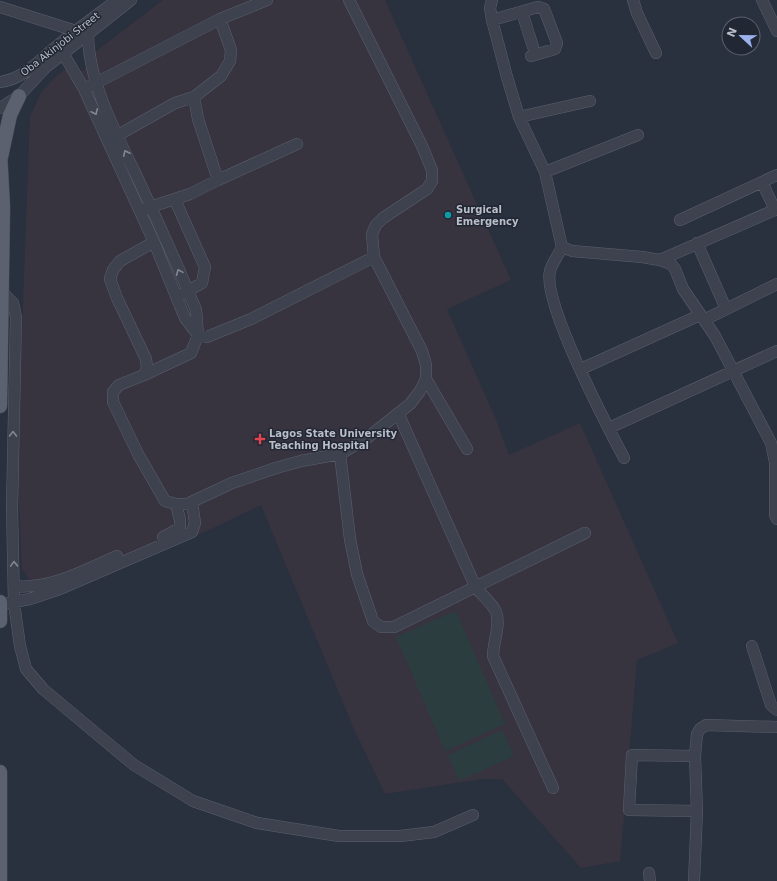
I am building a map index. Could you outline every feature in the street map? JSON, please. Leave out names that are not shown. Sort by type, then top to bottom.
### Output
[{"type":"main road","points":[[0,406],[3,293],[0,155],[10,115],[19,96]]},
{"type":"main road","points":[[0,603],[0,621]]},
{"type":"main road","points":[[0,772],[0,881]]},
{"type":"street","name":"Oba Akinjobi Street","points":[[0,82],[21,75],[116,0]]},
{"type":"street","points":[[0,108],[19,96],[46,67],[131,0]]},
{"type":"street","points":[[84,89],[220,19],[267,0]]},
{"type":"street","points":[[63,53],[151,207],[196,310],[198,335],[191,352],[144,375],[119,385],[113,392],[113,402],[158,491],[165,500],[176,504],[192,502],[232,484],[276,468],[301,461],[340,454],[367,438],[410,404],[420,391],[426,379],[426,365],[422,351],[374,257],[372,234],[376,225],[387,215],[427,189],[432,181],[432,170],[422,146],[350,0]]},
{"type":"street","points":[[492,0],[490,8],[492,20],[519,117],[545,172],[562,247],[550,272],[552,298],[596,404],[624,458]]},
{"type":"street","points":[[633,0],[656,53]]},
{"type":"street","points":[[762,0],[777,31]]},
{"type":"street","points":[[0,7],[76,31]]},
{"type":"street","points":[[492,20],[538,7],[544,9],[557,43],[554,49],[532,51],[522,12]]},
{"type":"street","points":[[112,138],[175,104],[194,97],[221,76],[230,61],[231,50],[220,19]]},
{"type":"street","points":[[88,33],[89,57],[112,138],[139,210],[154,242],[185,318],[198,335],[207,337],[251,320],[374,257]]},
{"type":"street","points":[[194,97],[198,119],[218,180]]},
{"type":"street","points":[[519,117],[590,101]]},
{"type":"street","points":[[545,172],[638,135]]},
{"type":"street","points":[[139,210],[175,200],[297,144]]},
{"type":"street","points":[[680,220],[777,175]]},
{"type":"street","points":[[660,260],[776,209],[762,182]]},
{"type":"street","points":[[175,200],[205,267],[202,283],[176,297]]},
{"type":"street","points":[[144,375],[147,368],[146,359],[116,298],[110,279],[113,270],[120,261],[154,242]]},
{"type":"street","points":[[697,243],[726,309]]},
{"type":"street","points":[[562,247],[572,251],[612,253],[660,260],[671,264],[675,269],[683,289],[715,336],[771,443],[776,462],[775,515],[777,519]]},
{"type":"street","points":[[581,369],[702,317],[726,309],[777,284]]},
{"type":"street","points":[[3,293],[13,303],[16,317],[12,507],[14,603],[20,646],[26,669],[43,689],[134,765],[193,801],[257,823],[338,836],[400,836],[434,832],[473,815]]},
{"type":"street","points":[[609,428],[777,351]]},
{"type":"street","points":[[426,379],[467,448]]},
{"type":"street","points":[[398,413],[476,588],[496,611],[498,622],[493,642],[492,656],[553,788]]},
{"type":"street","points":[[340,454],[350,539],[357,574],[374,621],[381,627],[394,626],[476,588],[585,533]]},
{"type":"street","points":[[0,603],[14,603],[60,589],[192,532],[195,523],[192,502]]},
{"type":"street","points":[[14,586],[28,588],[56,582],[171,533],[180,528],[180,520],[176,504]]},
{"type":"street","points":[[752,646],[771,705],[777,710]]},
{"type":"street","points":[[694,881],[698,810],[695,756],[697,734],[700,729],[706,726],[777,727]]},
{"type":"street","points":[[695,756],[632,755],[629,810],[698,810]]},
{"type":"shaded area","name":"Lagos State University Teaching Hospital","points":[[163,0],[385,0],[511,280],[447,309],[497,422],[509,455],[580,423],[678,643],[637,660],[620,861],[581,868],[502,779],[482,779],[385,794],[354,729],[261,505],[207,531],[62,593],[53,576],[35,581],[29,579],[22,569],[17,464],[30,116],[42,91],[59,74],[68,67],[76,74],[97,62],[95,52]]},
{"type":"shaded area","points":[[456,611],[505,724],[445,751],[396,637]]},
{"type":"shaded area","points":[[502,730],[514,756],[459,781],[448,755]]},
{"type":"place","name":"Surgical Emergency","points":[[448,215]]},
{"type":"place","name":"Lagos State University Teaching Hospital","points":[[260,439]]}]
